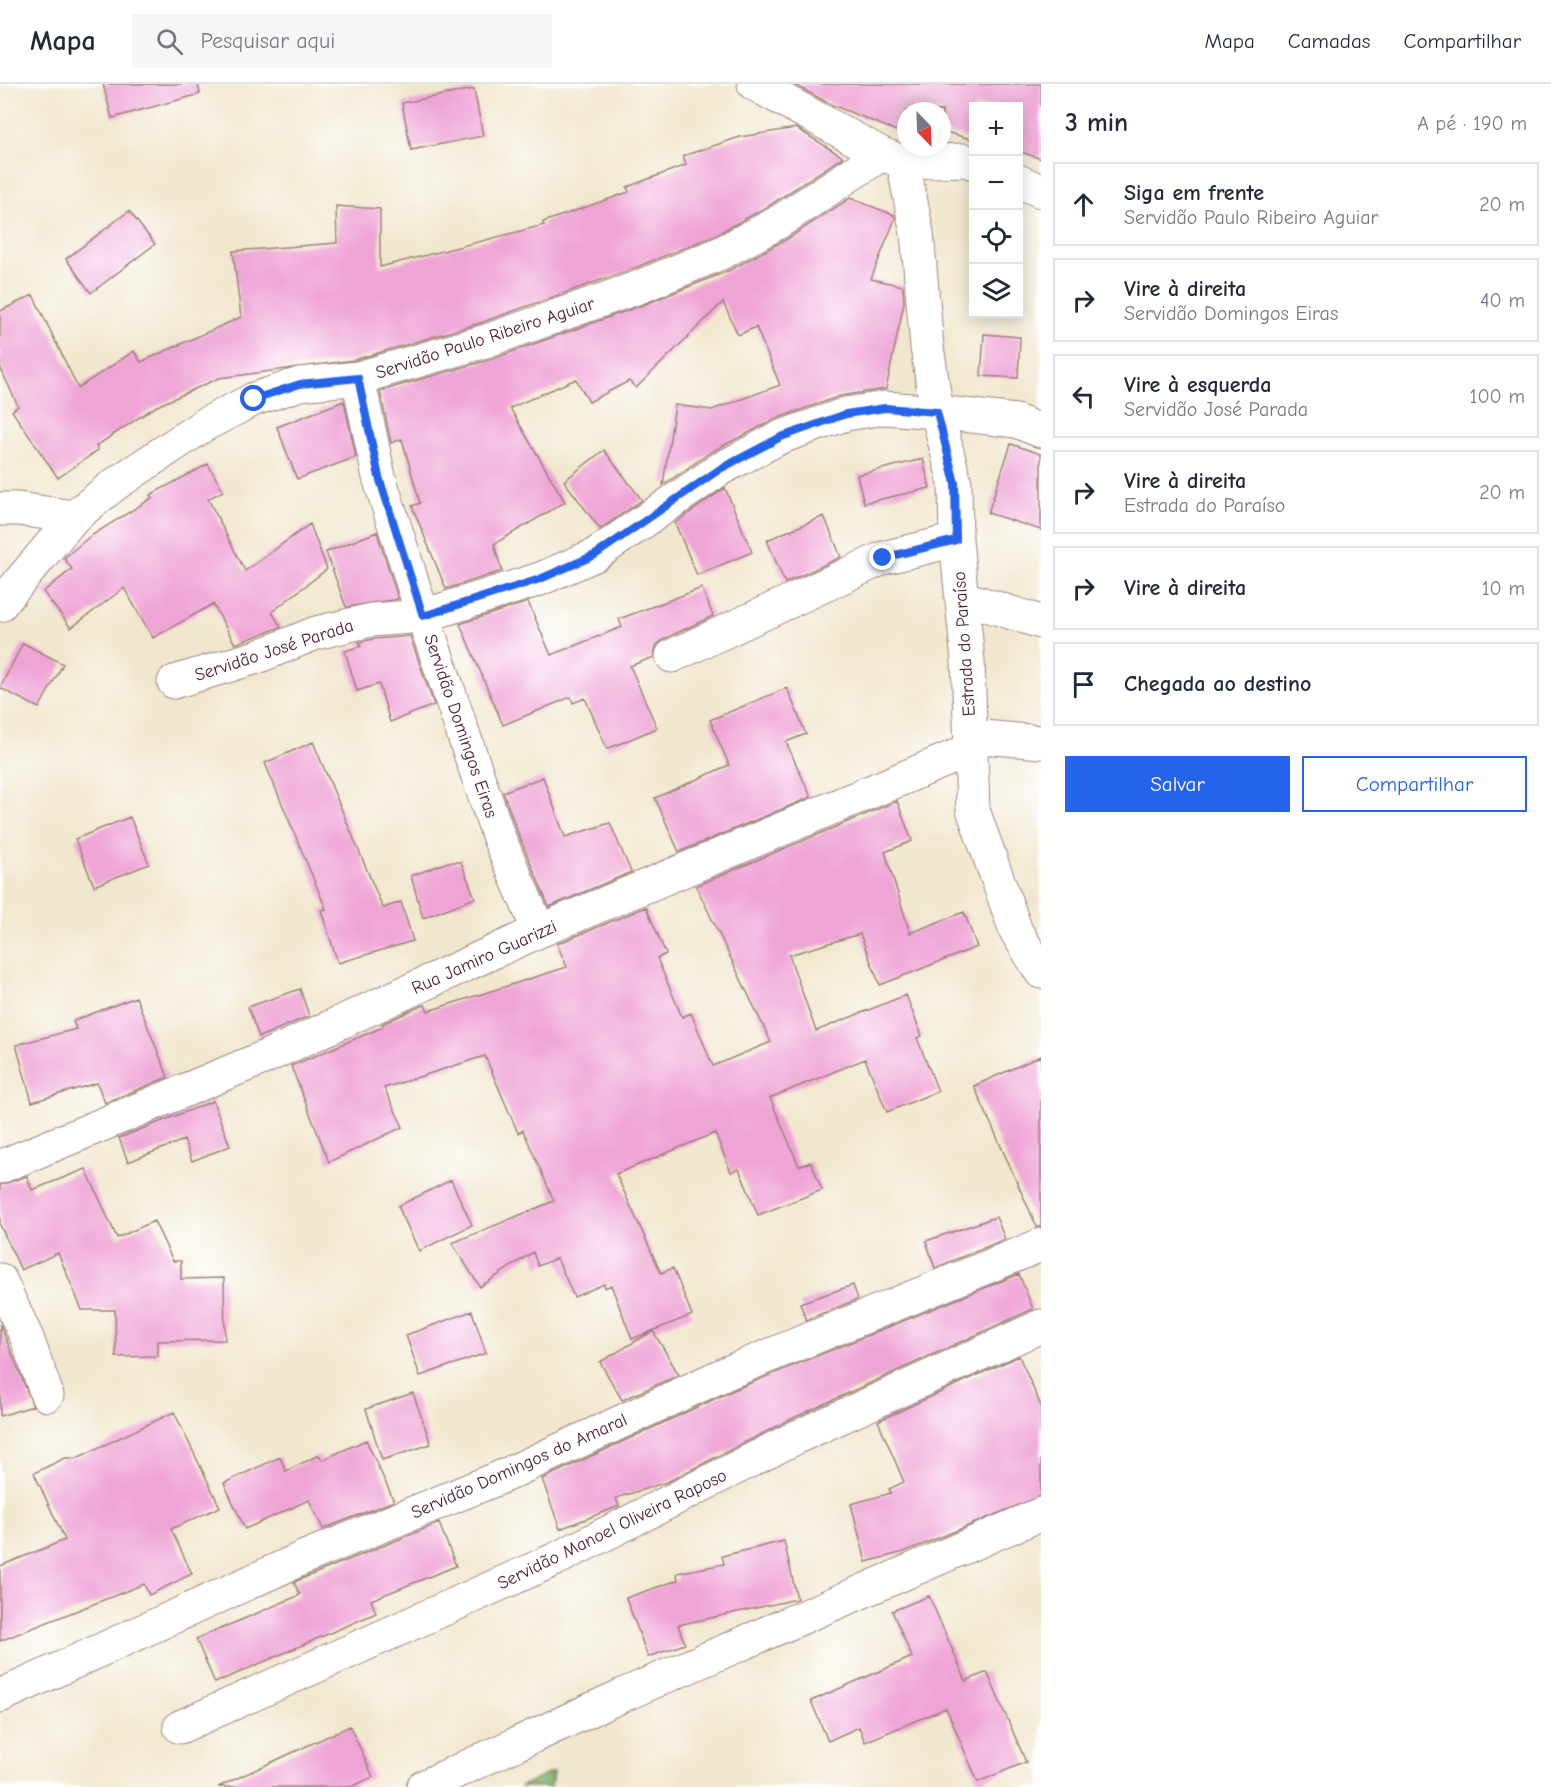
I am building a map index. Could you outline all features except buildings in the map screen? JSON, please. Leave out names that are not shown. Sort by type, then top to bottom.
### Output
[{"type":"street","points":[[754,84],[892,158],[969,162]]},
{"type":"street","name":"Servidão Paulo Ribeiro Aguiar","points":[[0,605],[74,517],[114,485],[204,425],[254,399],[300,384],[358,378],[554,318],[721,253],[892,158]]},
{"type":"street","name":"Estrada do Paraíso","points":[[892,158],[917,233],[923,313],[937,412],[955,483],[956,540],[968,661],[973,810],[1016,931],[1041,972]]},
{"type":"street","points":[[1023,183],[1041,191]]},
{"type":"street","name":"Servidão Domingos Eiras","points":[[358,378],[379,477],[423,616],[499,838],[539,931]]},
{"type":"street","name":"Servidão José Parada","points":[[174,682],[257,657],[316,633],[371,620],[423,616],[540,579],[595,555],[720,469],[781,437],[846,414],[885,408],[937,412],[1016,422],[1041,431]]},
{"type":"street","points":[[0,509],[18,509],[74,517]]},
{"type":"street","points":[[672,656],[883,558],[956,540]]},
{"type":"street","points":[[961,597],[1041,622]]},
{"type":"street","points":[[970,743],[1041,742]]},
{"type":"street","name":"Rua Jamiro Guarizzi","points":[[0,1167],[263,1058],[539,931],[970,743]]},
{"type":"street","name":"Servidão Domingos do Amaral","points":[[0,1696],[305,1557],[499,1478],[729,1372],[1041,1245]]},
{"type":"street","points":[[0,1280],[27,1338],[47,1395]]},
{"type":"street","name":"Servidão Manoel Oliveira Raposo","points":[[180,1727],[555,1559],[799,1436],[1041,1326]]},
{"type":"street","points":[[423,1787],[623,1695],[1041,1514]]},
{"type":"green space","points":[[553,1772],[551,1787],[519,1787]]},
{"type":"route","points":[[254,399],[300,384],[358,378],[379,477],[423,616],[540,579],[595,555],[720,469],[781,437],[846,414],[885,408],[937,412],[955,483],[956,540],[883,558]]}]
